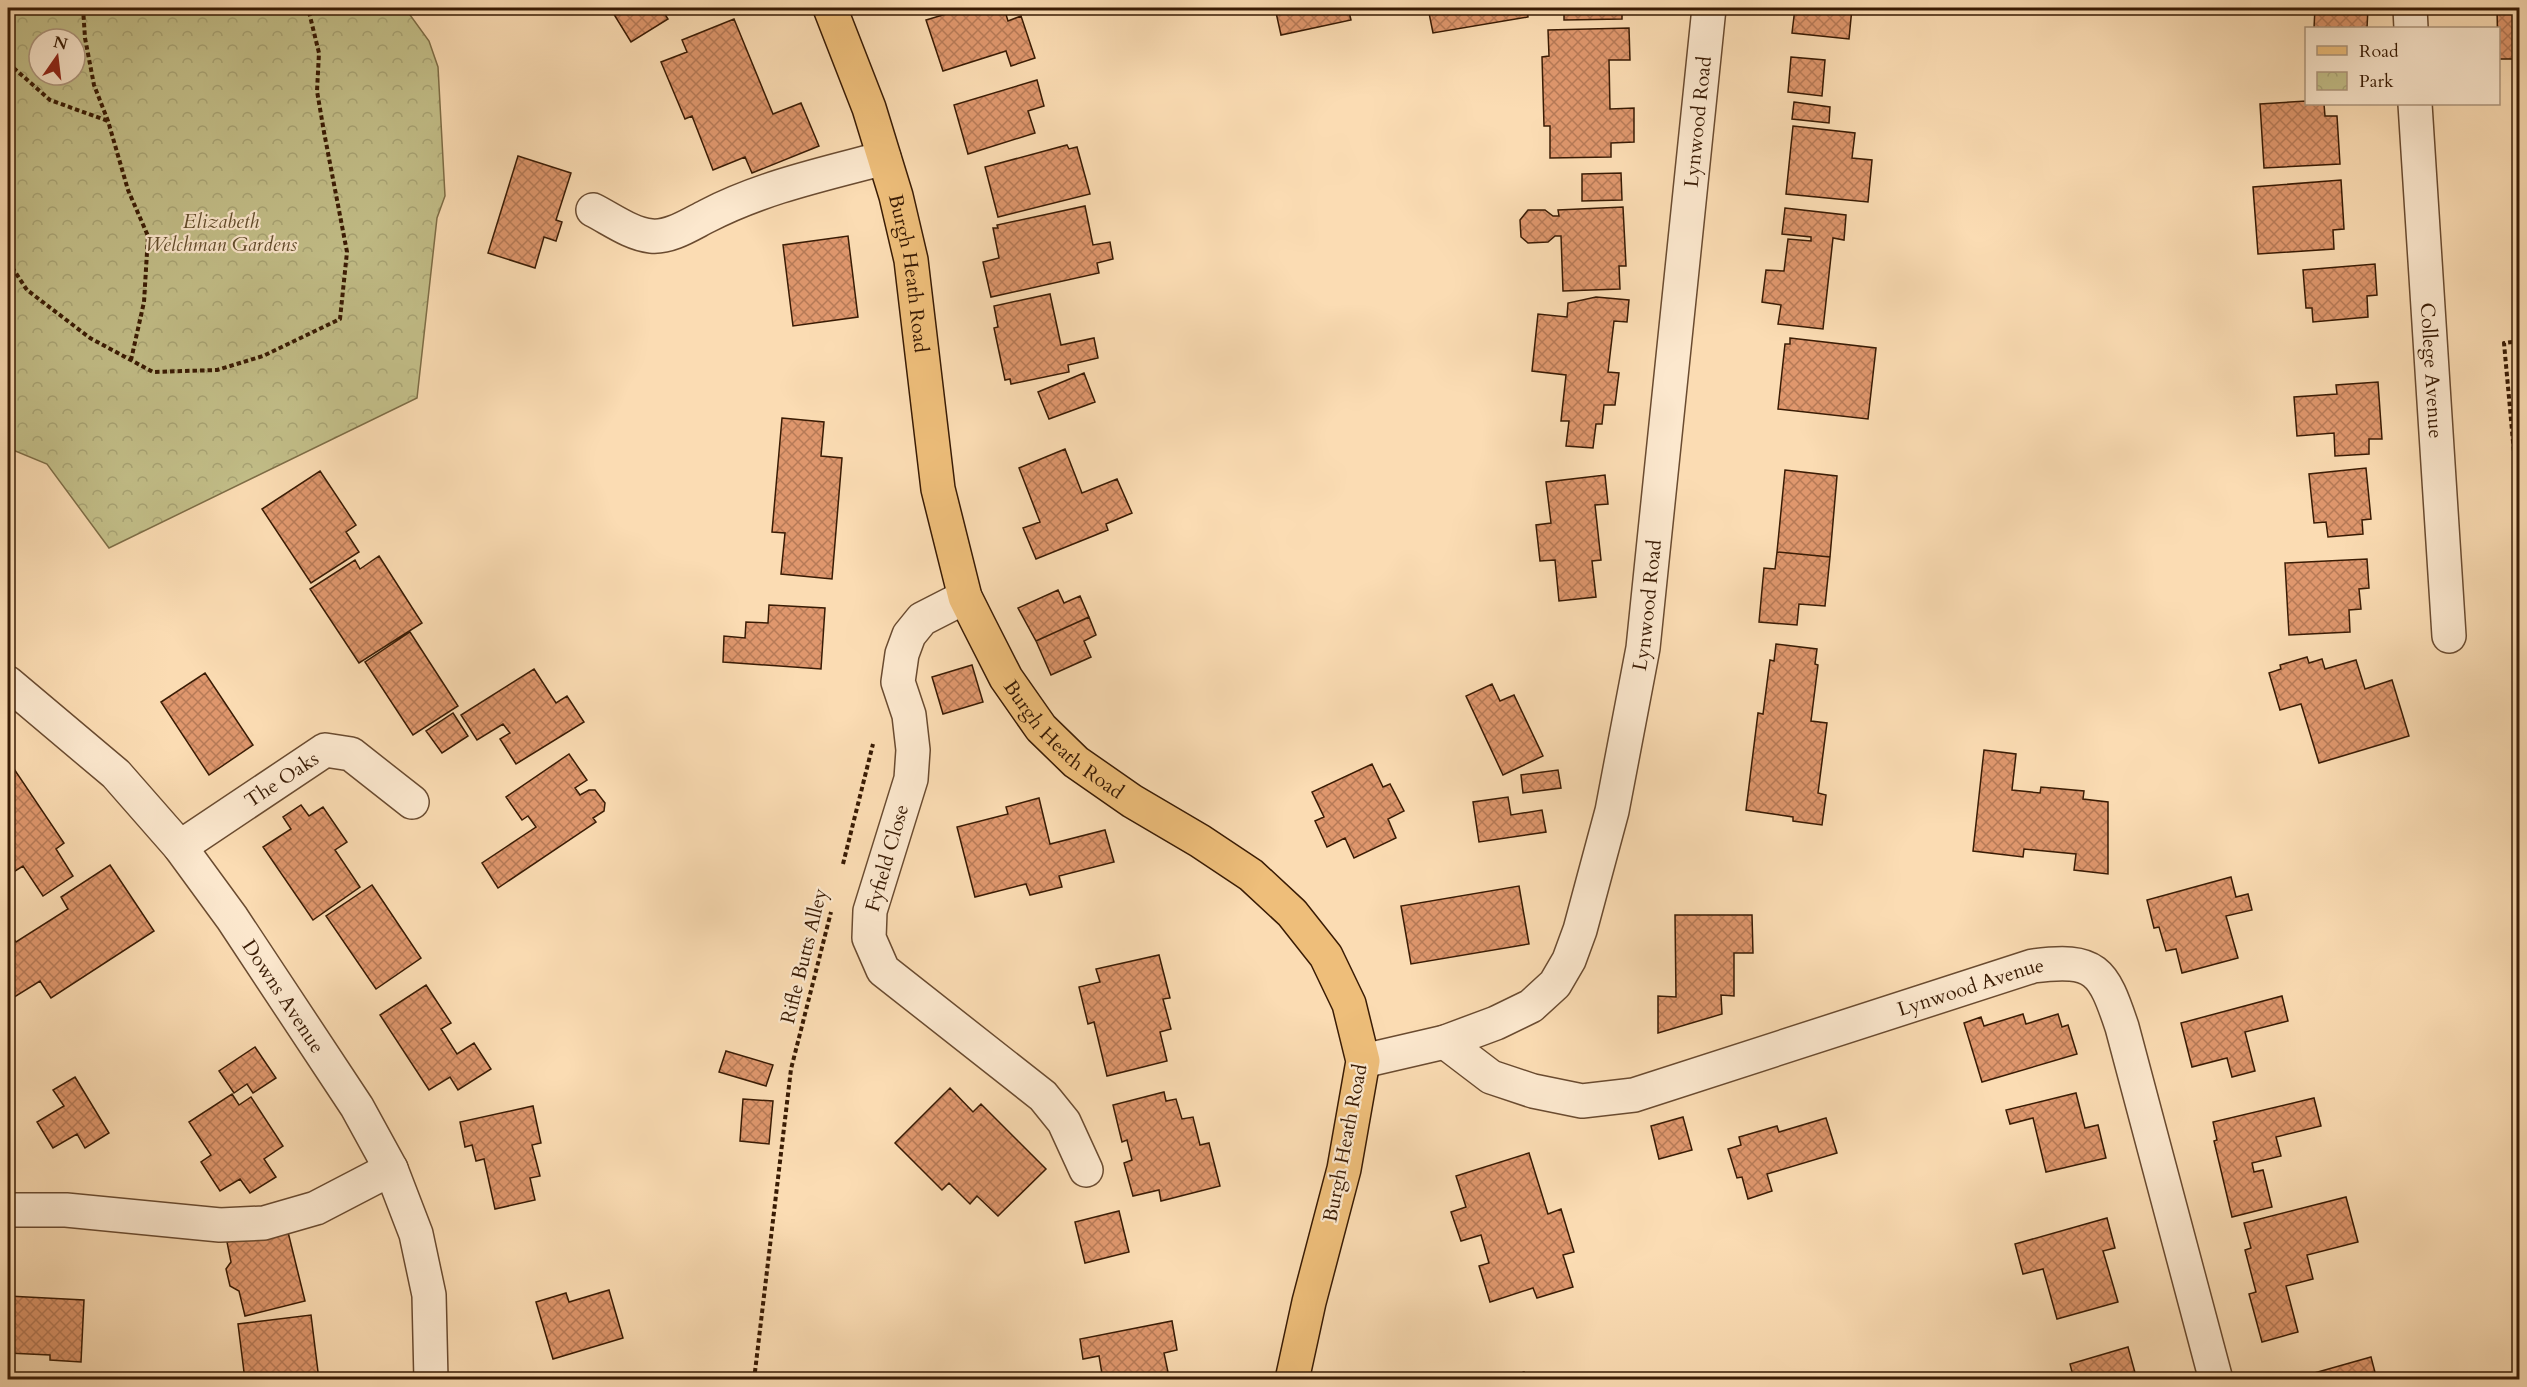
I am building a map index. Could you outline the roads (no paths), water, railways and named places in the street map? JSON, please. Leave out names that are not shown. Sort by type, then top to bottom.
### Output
[{"type":"main road","name":"Burgh Heath Road","points":[[830,8],[869,108],[912,260],[938,489],[965,597],[1006,678],[1041,728],[1076,762],[1132,801],[1200,841],[1251,875],[1292,913],[1326,956],[1348,1004],[1363,1061],[1344,1169],[1309,1302],[1292,1380]]},
{"type":"street","name":"Lynwood Road","points":[[1363,1061],[1445,1042],[1496,1023],[1531,1006],[1555,984],[1569,960],[1580,930],[1612,811],[1643,648],[1709,8]]},
{"type":"street","points":[[2410,8],[2411,27]]},
{"type":"street","name":"College Avenue","points":[[2415,105],[2449,636]]},
{"type":"street","points":[[593,210],[628,228],[652,236],[686,228],[736,201],[769,189],[885,158]]},
{"type":"street","name":"Fyfield Close","points":[[965,597],[922,619],[909,635],[902,654],[898,682],[909,715],[913,750],[910,779],[870,911],[869,938],[883,970],[1043,1096],[1064,1122],[1086,1170]]},
{"type":"street","name":"Downs Avenue","points":[[10,690],[116,774],[180,847],[238,926],[357,1107],[391,1169],[416,1234],[429,1295],[431,1380]]},
{"type":"street","name":"The Oaks","points":[[180,847],[326,750],[351,754],[412,802]]},
{"type":"street","name":"Lynwood Avenue","points":[[1445,1042],[1491,1077],[1533,1091],[1582,1101],[1634,1095],[2033,966],[2063,962],[2082,966],[2100,976],[2109,988],[2122,1027],[2216,1380]]},
{"type":"street","points":[[8,1210],[66,1210],[220,1225],[264,1223],[316,1208],[391,1169]]},
{"type":"park label","name":"Elizabeth Welchman Gardens","points":[[221,232]]}]
